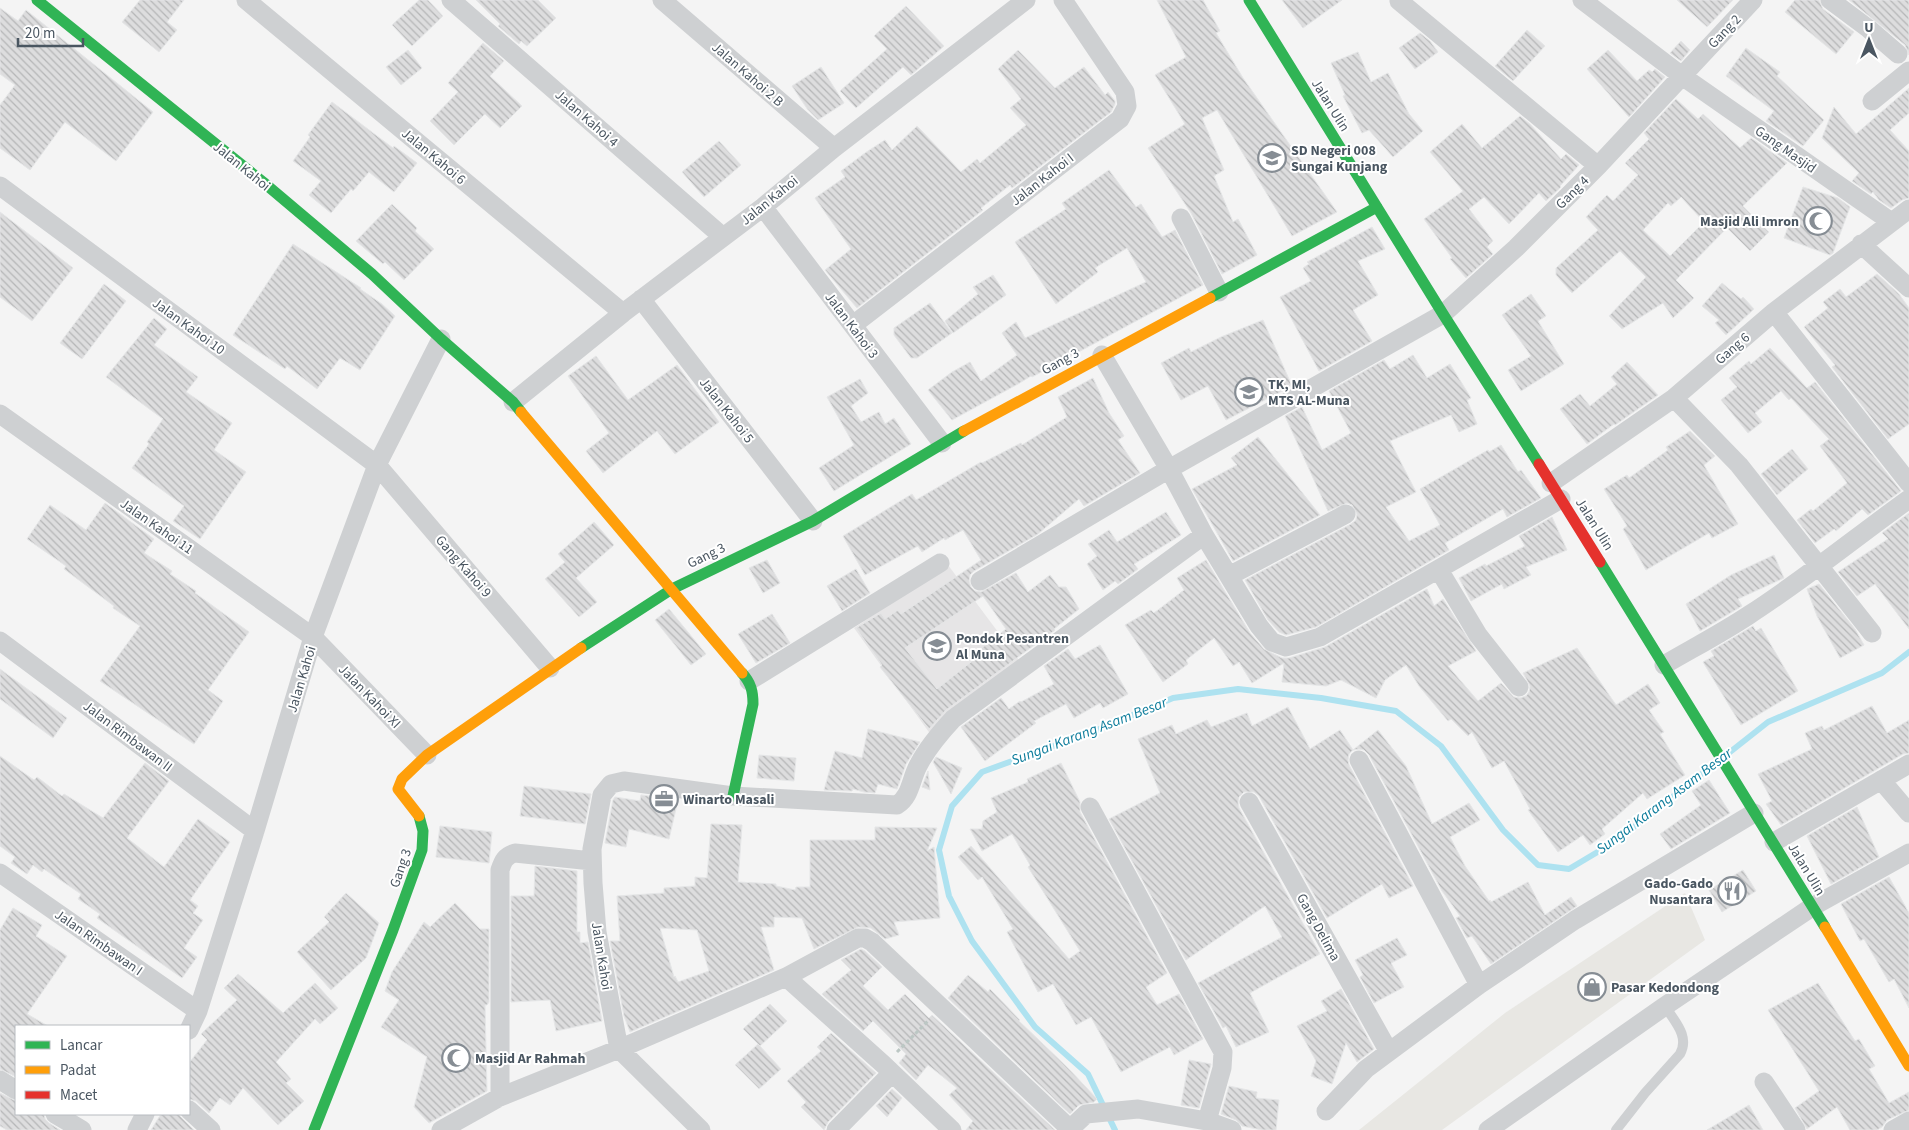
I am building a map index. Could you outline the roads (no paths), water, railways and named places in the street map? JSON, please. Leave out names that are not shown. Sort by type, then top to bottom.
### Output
[{"type":"street","name":"Jalan Kahoi","points":[[37,0],[263,182],[372,274],[513,402],[749,682]]},
{"type":"street","name":"Jalan Kahoi 6","points":[[246,0],[623,313]]},
{"type":"street","name":"Jalan Kahoi 4","points":[[451,0],[723,237]]},
{"type":"street","name":"Jalan Kahoi 2 B","points":[[662,0],[834,148]]},
{"type":"street","name":"Jalan Kahoi","points":[[513,402],[623,313],[763,207],[834,148],[1026,0]]},
{"type":"street","name":"Jalan Kahoi I","points":[[853,325],[1120,119],[1126,106],[1126,92],[1063,0]]},
{"type":"street","name":"Jalan Ulin","points":[[1250,0],[1443,314],[1556,491],[1754,813],[1774,842],[1909,1066]]},
{"type":"street","name":"Gang Masjid","points":[[1582,0],[1682,76],[1890,221]]},
{"type":"street","name":"Gang 2","points":[[1694,62],[1753,0]]},
{"type":"street","points":[[1830,0],[1869,29],[1898,54]]},
{"type":"street","points":[[1399,1],[1598,166]]},
{"type":"street","name":"Gang 4","points":[[980,581],[1169,469],[1443,314],[1516,248],[1598,166],[1694,62]]},
{"type":"street","points":[[1872,101],[1909,71]]},
{"type":"street","name":"Jalan Kahoi 10","points":[[0,186],[377,465]]},
{"type":"street","name":"Jalan Kahoi 3","points":[[763,207],[942,443]]},
{"type":"street","name":"Gang 3","points":[[314,1130],[390,939],[422,850],[424,832],[418,813],[398,789],[402,779],[428,755],[550,668],[672,589],[813,521],[942,443],[1377,207]]},
{"type":"street","name":"Gang 6","points":[[1102,355],[1169,469],[1204,536],[1259,626],[1272,642],[1286,647],[1320,637],[1439,570],[1556,491],[1674,398],[1774,312],[1890,221],[1909,209]]},
{"type":"street","points":[[1181,218],[1219,292]]},
{"type":"street","points":[[1861,244],[1909,288]]},
{"type":"street","name":"Jalan Kahoi 5","points":[[641,299],[813,521]]},
{"type":"street","points":[[1774,312],[1909,483]]},
{"type":"street","name":"Jalan Kahoi","points":[[190,1028],[198,1011],[255,831],[313,637],[377,465],[442,339]]},
{"type":"street","points":[[1674,398],[1739,465],[1872,633]]},
{"type":"street","name":"Jalan Kahoi 11","points":[[0,414],[313,637]]},
{"type":"street","name":"Gang Kahoi 9","points":[[377,465],[550,668]]},
{"type":"street","points":[[1664,665],[1749,615],[1909,499]]},
{"type":"street","points":[[1229,576],[1346,514]]},
{"type":"street","name":"Jalan Kahoi","points":[[619,1049],[597,932],[592,861],[592,849],[602,795],[611,784],[624,782],[733,796],[897,805],[903,802],[918,764],[953,719],[1204,536]]},
{"type":"street","points":[[733,796],[753,704],[753,692],[749,682],[940,563]]},
{"type":"street","points":[[1439,570],[1478,635],[1519,687]]},
{"type":"street","name":"Jalan Kahoi XI","points":[[313,637],[428,755]]},
{"type":"street","name":"Jalan Rimbawan II","points":[[0,641],[255,831]]},
{"type":"street","points":[[1359,760],[1479,985]]},
{"type":"street","points":[[1774,842],[1909,764]]},
{"type":"street","points":[[1881,780],[1909,813]]},
{"type":"street","name":"Gang Delima","points":[[1249,802],[1389,1052]]},
{"type":"street","points":[[1090,807],[1223,1052],[1222,1068],[1207,1121]]},
{"type":"street","points":[[1326,1111],[1366,1069],[1479,985],[1575,920],[1754,813]]},
{"type":"street","points":[[500,1098],[500,870],[502,862],[506,856],[515,853],[592,861]]},
{"type":"street","points":[[1488,1130],[1665,1006],[1812,907],[1909,853]]},
{"type":"street","name":"Jalan Rimbawan I","points":[[0,873],[198,1011]]},
{"type":"street","points":[[441,1130],[469,1124],[500,1098],[786,977],[858,938],[865,938],[872,942],[1069,1129],[1086,1114],[1138,1108],[1207,1121],[1232,1130]]},
{"type":"street","points":[[786,977],[952,1130]]},
{"type":"street","points":[[619,1049],[702,1130]]},
{"type":"street","points":[[836,1130],[888,1069]]},
{"type":"street","points":[[0,1080],[15,1089]]},
{"type":"street","points":[[1764,1082],[1796,1130]]},
{"type":"street","points":[[190,1111],[211,1130]]},
{"type":"street","points":[[57,1115],[82,1130]]},
{"type":"street","points":[[137,1130],[144,1115]]},
{"type":"street","points":[[1893,1130],[1909,1121]]},
{"type":"lane","points":[[1616,1130],[1645,1093],[1680,1054],[1684,1046],[1683,1036],[1665,1006]]},
{"type":"waterway","name":"Sungai Karang Asam Besar","points":[[1725,756],[1768,722],[1882,673],[1909,652]]},
{"type":"waterway","name":"Sungai Karang Asam Besar","points":[[1115,1130],[1088,1074],[1035,1027],[972,941],[949,896],[939,850],[952,806],[982,772],[1097,730],[1173,698],[1238,689],[1321,698],[1396,711],[1441,746],[1503,830],[1538,865],[1569,869],[1616,841],[1717,762]]},
{"type":"place","name":"SD Negeri 008 Sungai Kunjang","points":[[1272,158]]},
{"type":"place","name":"Masjid Ali Imron","points":[[1818,221]]},
{"type":"place","name":"TK, MI, MTS AL-Muna","points":[[1249,392]]},
{"type":"place","name":"Pondok Pesantren Al Muna","points":[[937,646]]},
{"type":"place","name":"Winarto Masali","points":[[664,799]]},
{"type":"place","name":"Gado-Gado Nusantara","points":[[1732,891]]},
{"type":"place","name":"Pasar Kedondong","points":[[1592,987]]},
{"type":"place","name":"Masjid Ar Rahmah","points":[[456,1058]]}]
